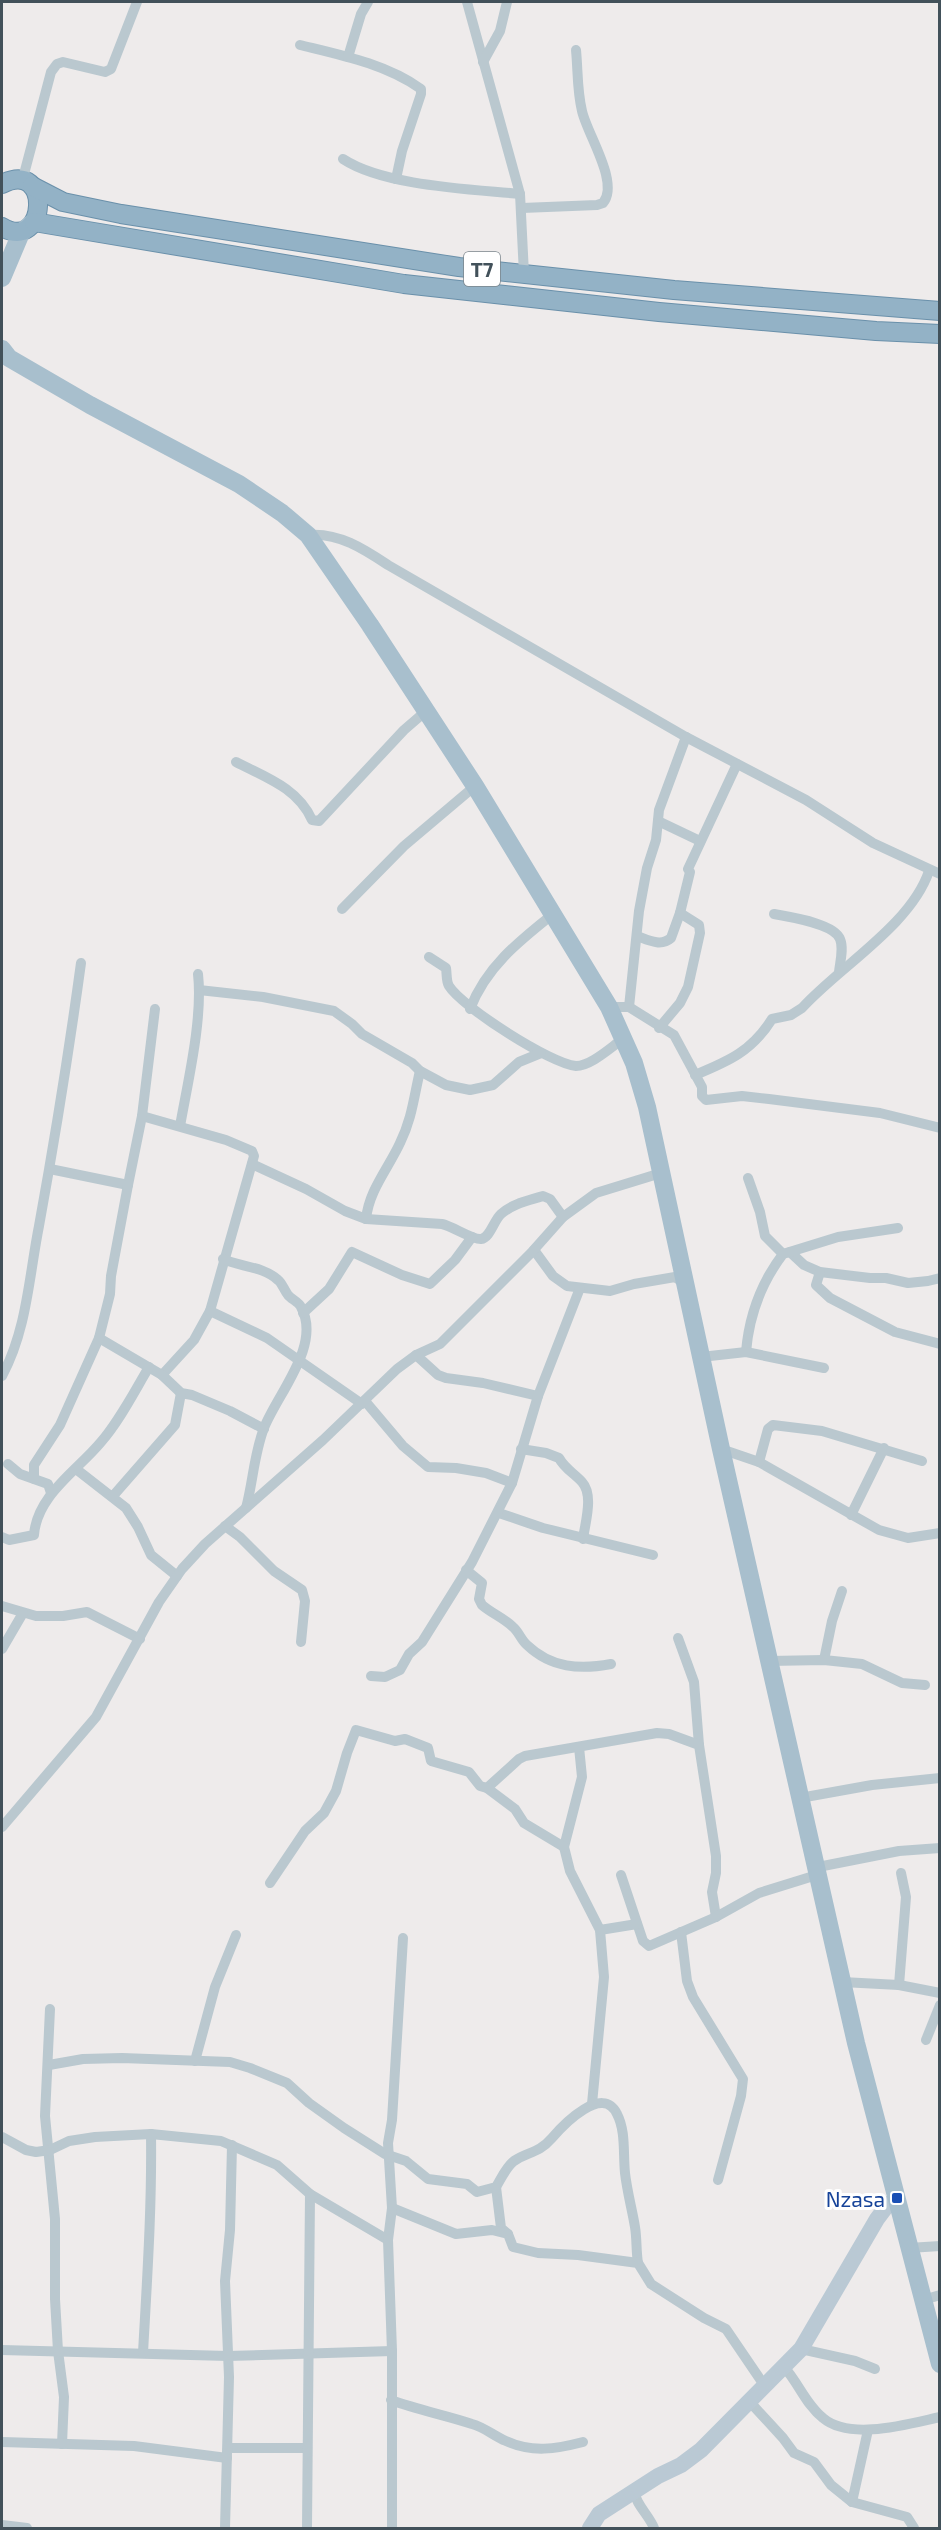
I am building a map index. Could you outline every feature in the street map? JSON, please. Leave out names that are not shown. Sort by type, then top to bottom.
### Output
[{"type":"highway","points":[[11,183],[39,199],[39,214],[34,222]]},
{"type":"highway","name":"T7","points":[[11,183],[63,202],[148,219],[524,274],[729,295],[939,311]]},
{"type":"highway","name":"T7","points":[[2,226],[17,231],[34,222],[404,284],[659,312],[876,331],[939,334]]},
{"type":"main road","points":[[2,278],[21,233],[34,222]]},
{"type":"main road","points":[[2,349],[9,358],[93,407],[239,484],[282,513],[308,535],[475,786],[609,1007],[641,1084],[700,1357],[800,1798],[819,1871],[842,1982],[909,2248],[931,2298],[939,2364]]},
{"type":"main road","points":[[590,2529],[599,2514],[687,2460],[801,2349],[877,2219],[897,2198]]},
{"type":"street","points":[[11,183],[23,178],[51,72],[57,64],[63,62],[105,72],[111,69],[137,2]]},
{"type":"street","points":[[348,57],[361,14],[368,2]]},
{"type":"street","points":[[467,2],[520,194],[524,274]]},
{"type":"street","points":[[483,62],[500,31],[507,2]]},
{"type":"street","points":[[300,45],[348,57],[397,74],[421,89],[422,94],[402,151],[396,179]]},
{"type":"street","points":[[522,208],[597,205],[603,203],[609,193],[606,174],[581,110],[576,50]]},
{"type":"street","points":[[343,159],[355,167],[396,179],[520,194]]},
{"type":"street","points":[[308,535],[321,534],[360,546],[388,565],[686,737],[806,800],[873,843],[934,872],[908,906],[866,950],[797,1012],[772,1019],[759,1039],[739,1055],[695,1075]]},
{"type":"street","points":[[236,762],[288,789],[301,802],[312,820],[319,821],[404,730],[426,711]]},
{"type":"street","points":[[629,1007],[642,889],[656,840],[662,802],[686,737]]},
{"type":"street","points":[[637,936],[651,942],[667,942],[671,938],[680,913],[690,872],[688,869],[737,764]]},
{"type":"street","points":[[342,909],[404,846],[475,786]]},
{"type":"street","points":[[658,821],[700,841]]},
{"type":"street","points":[[659,1028],[680,1003],[688,987],[700,933],[699,925],[693,919],[680,913]]},
{"type":"street","points":[[470,1009],[476,993],[495,965],[553,914]]},
{"type":"street","points":[[774,914],[816,924],[840,936],[839,972]]},
{"type":"street","points":[[429,957],[446,968],[449,986],[470,1009],[541,1053],[571,1065],[581,1065],[623,1039]]},
{"type":"street","points":[[2,1376],[13,1355],[21,1329],[50,1169],[81,963]]},
{"type":"street","points":[[180,1126],[194,1041],[199,990],[198,974]]},
{"type":"street","points":[[199,990],[263,997],[334,1011],[347,1019],[362,1034],[420,1071],[446,1085],[470,1090],[482,1088],[499,1080],[523,1059],[541,1053]]},
{"type":"street","points":[[609,1007],[629,1007],[649,1018],[659,1028],[674,1035],[702,1087],[702,1096],[706,1100],[742,1096],[769,1099],[880,1113],[939,1128]]},
{"type":"street","points":[[34,1479],[33,1468],[36,1461],[60,1425],[99,1338],[110,1294],[111,1276],[142,1116],[155,1009]]},
{"type":"street","points":[[366,1219],[373,1191],[392,1160],[410,1119],[420,1071]]},
{"type":"street","points":[[142,1116],[226,1140],[252,1151],[254,1156],[210,1311],[194,1340],[162,1375]]},
{"type":"street","points":[[252,1164],[366,1219],[442,1224],[481,1239],[487,1236],[499,1216],[520,1202],[543,1196],[550,1199],[563,1217]]},
{"type":"street","points":[[50,1169],[128,1185]]},
{"type":"street","points":[[2,1827],[96,1718],[159,1602],[177,1576],[205,1544],[416,1355],[440,1344],[534,1250],[563,1217],[596,1193],[661,1173]]},
{"type":"street","points":[[748,1178],[760,1212],[765,1236],[804,1265],[820,1272],[886,1278],[908,1283],[939,1278]]},
{"type":"street","points":[[746,1352],[748,1328],[754,1310],[768,1276],[786,1253],[838,1237],[898,1228]]},
{"type":"street","points":[[303,1313],[329,1289],[352,1252],[402,1275],[430,1284],[455,1260],[472,1237]]},
{"type":"street","points":[[534,1250],[553,1276],[567,1286],[610,1291],[675,1277],[684,1282]]},
{"type":"street","points":[[223,1259],[236,1265],[257,1269],[279,1280],[288,1296],[301,1305],[306,1320],[307,1337],[304,1350],[264,1429],[246,1509]]},
{"type":"street","points":[[820,1272],[816,1286],[830,1298],[896,1332],[939,1344]]},
{"type":"street","points":[[371,1676],[385,1677],[400,1670],[410,1654],[422,1642],[498,1513],[512,1484],[538,1396],[580,1288]]},
{"type":"street","points":[[210,1311],[267,1338],[363,1403],[403,1446],[428,1467],[456,1468],[486,1473],[512,1484]]},
{"type":"street","points":[[99,1338],[162,1375],[181,1393],[192,1395],[230,1411],[264,1429]]},
{"type":"street","points":[[700,1357],[746,1352],[824,1368]]},
{"type":"street","points":[[416,1355],[438,1375],[446,1378],[483,1383],[538,1396]]},
{"type":"street","points":[[2,1538],[9,1540],[34,1535],[42,1509],[51,1493],[102,1442],[149,1367]]},
{"type":"street","points":[[113,1496],[175,1425],[181,1393]]},
{"type":"street","points":[[759,1462],[768,1429],[773,1425],[822,1431],[922,1461]]},
{"type":"street","points":[[851,1515],[884,1448]]},
{"type":"street","points":[[521,1449],[546,1453],[559,1458],[564,1468],[584,1483],[587,1496],[583,1539]]},
{"type":"street","points":[[721,1449],[759,1462],[879,1530],[899,1537],[917,1538],[939,1533]]},
{"type":"street","points":[[8,1464],[20,1474],[48,1484],[51,1493]]},
{"type":"street","points":[[76,1468],[126,1508],[151,1555],[177,1576]]},
{"type":"street","points":[[498,1513],[583,1539],[654,1555]]},
{"type":"street","points":[[225,1526],[274,1571],[302,1590],[305,1601],[301,1642]]},
{"type":"street","points":[[466,1570],[482,1583],[479,1599],[482,1605],[514,1628],[522,1640],[543,1659],[553,1664],[587,1668],[611,1664]]},
{"type":"street","points":[[824,1660],[832,1621],[842,1591]]},
{"type":"street","points":[[2,1606],[36,1616],[63,1616],[87,1612],[140,1639]]},
{"type":"street","points":[[2,1649],[23,1613]]},
{"type":"street","points":[[678,1638],[694,1683],[699,1745],[716,1856],[716,1874],[712,1892],[716,1917]]},
{"type":"street","points":[[769,1661],[824,1660],[865,1665],[902,1683],[925,1685]]},
{"type":"street","points":[[270,1884],[305,1831],[324,1813],[336,1791],[346,1753],[356,1730],[395,1741],[405,1739],[428,1748],[431,1750],[431,1761],[469,1772],[480,1786],[487,1788],[515,1809],[524,1823],[564,1847]]},
{"type":"street","points":[[487,1788],[519,1759],[657,1733],[669,1734],[699,1745]]},
{"type":"street","points":[[579,1747],[581,1785],[564,1847],[570,1871],[600,1930],[604,1977],[592,2104]]},
{"type":"street","points":[[800,1798],[872,1785],[939,1778]]},
{"type":"street","points":[[621,1875],[643,1941],[649,1946],[716,1917],[759,1893],[819,1871],[899,1851],[939,1848]]},
{"type":"street","points":[[899,1985],[906,1897],[901,1873]]},
{"type":"street","points":[[600,1930],[637,1924]]},
{"type":"street","points":[[681,1932],[685,1969],[693,1998],[743,2079],[741,2096],[718,2180]]},
{"type":"street","points":[[195,2061],[215,1987],[236,1935]]},
{"type":"street","points":[[392,2529],[392,2351],[388,2240],[392,2208],[388,2143],[392,2120],[403,1938]]},
{"type":"street","points":[[842,1982],[899,1985],[939,1993]]},
{"type":"street","points":[[926,2040],[937,2021],[939,2005]]},
{"type":"street","points":[[50,2009],[45,2116],[55,2219],[58,2351],[64,2397],[62,2445]]},
{"type":"street","points":[[49,2065],[83,2059],[230,2062],[270,2074],[287,2083],[309,2103],[344,2128],[390,2157],[406,2161],[428,2179],[467,2184],[477,2192],[496,2187],[514,2161],[542,2149],[559,2130],[592,2104],[603,2102],[613,2107],[618,2114],[636,2230],[638,2264],[651,2284],[726,2329],[764,2385]]},
{"type":"street","points":[[143,2353],[147,2260],[151,2232],[151,2134]]},
{"type":"street","points":[[2,2137],[26,2150],[50,2150],[69,2140],[151,2134],[221,2141],[277,2166],[310,2194],[388,2240]]},
{"type":"street","points":[[225,2529],[228,2356],[225,2281],[230,2230],[232,2145]]},
{"type":"street","points":[[496,2187],[501,2228],[508,2234],[513,2247],[538,2253],[578,2255],[638,2264]]},
{"type":"street","points":[[307,2529],[310,2194]]},
{"type":"street","points":[[392,2208],[456,2234],[483,2230],[508,2234]]},
{"type":"street","points":[[909,2248],[939,2246]]},
{"type":"street","points":[[801,2349],[855,2361],[875,2369]]},
{"type":"street","points":[[2,2350],[228,2356],[392,2351]]},
{"type":"street","points":[[784,2367],[796,2379],[804,2396],[821,2417],[839,2426],[868,2430],[939,2417]]},
{"type":"street","points":[[392,2400],[476,2425],[507,2441],[533,2449],[565,2447],[583,2442]]},
{"type":"street","points":[[749,2401],[794,2453],[814,2462],[831,2485],[852,2502],[907,2517],[914,2529]]},
{"type":"street","points":[[852,2502],[868,2430]]},
{"type":"street","points":[[2,2442],[134,2446],[227,2453],[307,2448]]},
{"type":"street","points":[[634,2491],[635,2498],[651,2519],[654,2529]]},
{"type":"street","points":[[2,2525],[27,2529]]},
{"type":"place","name":"Nzasa","points":[[897,2198]]}]
